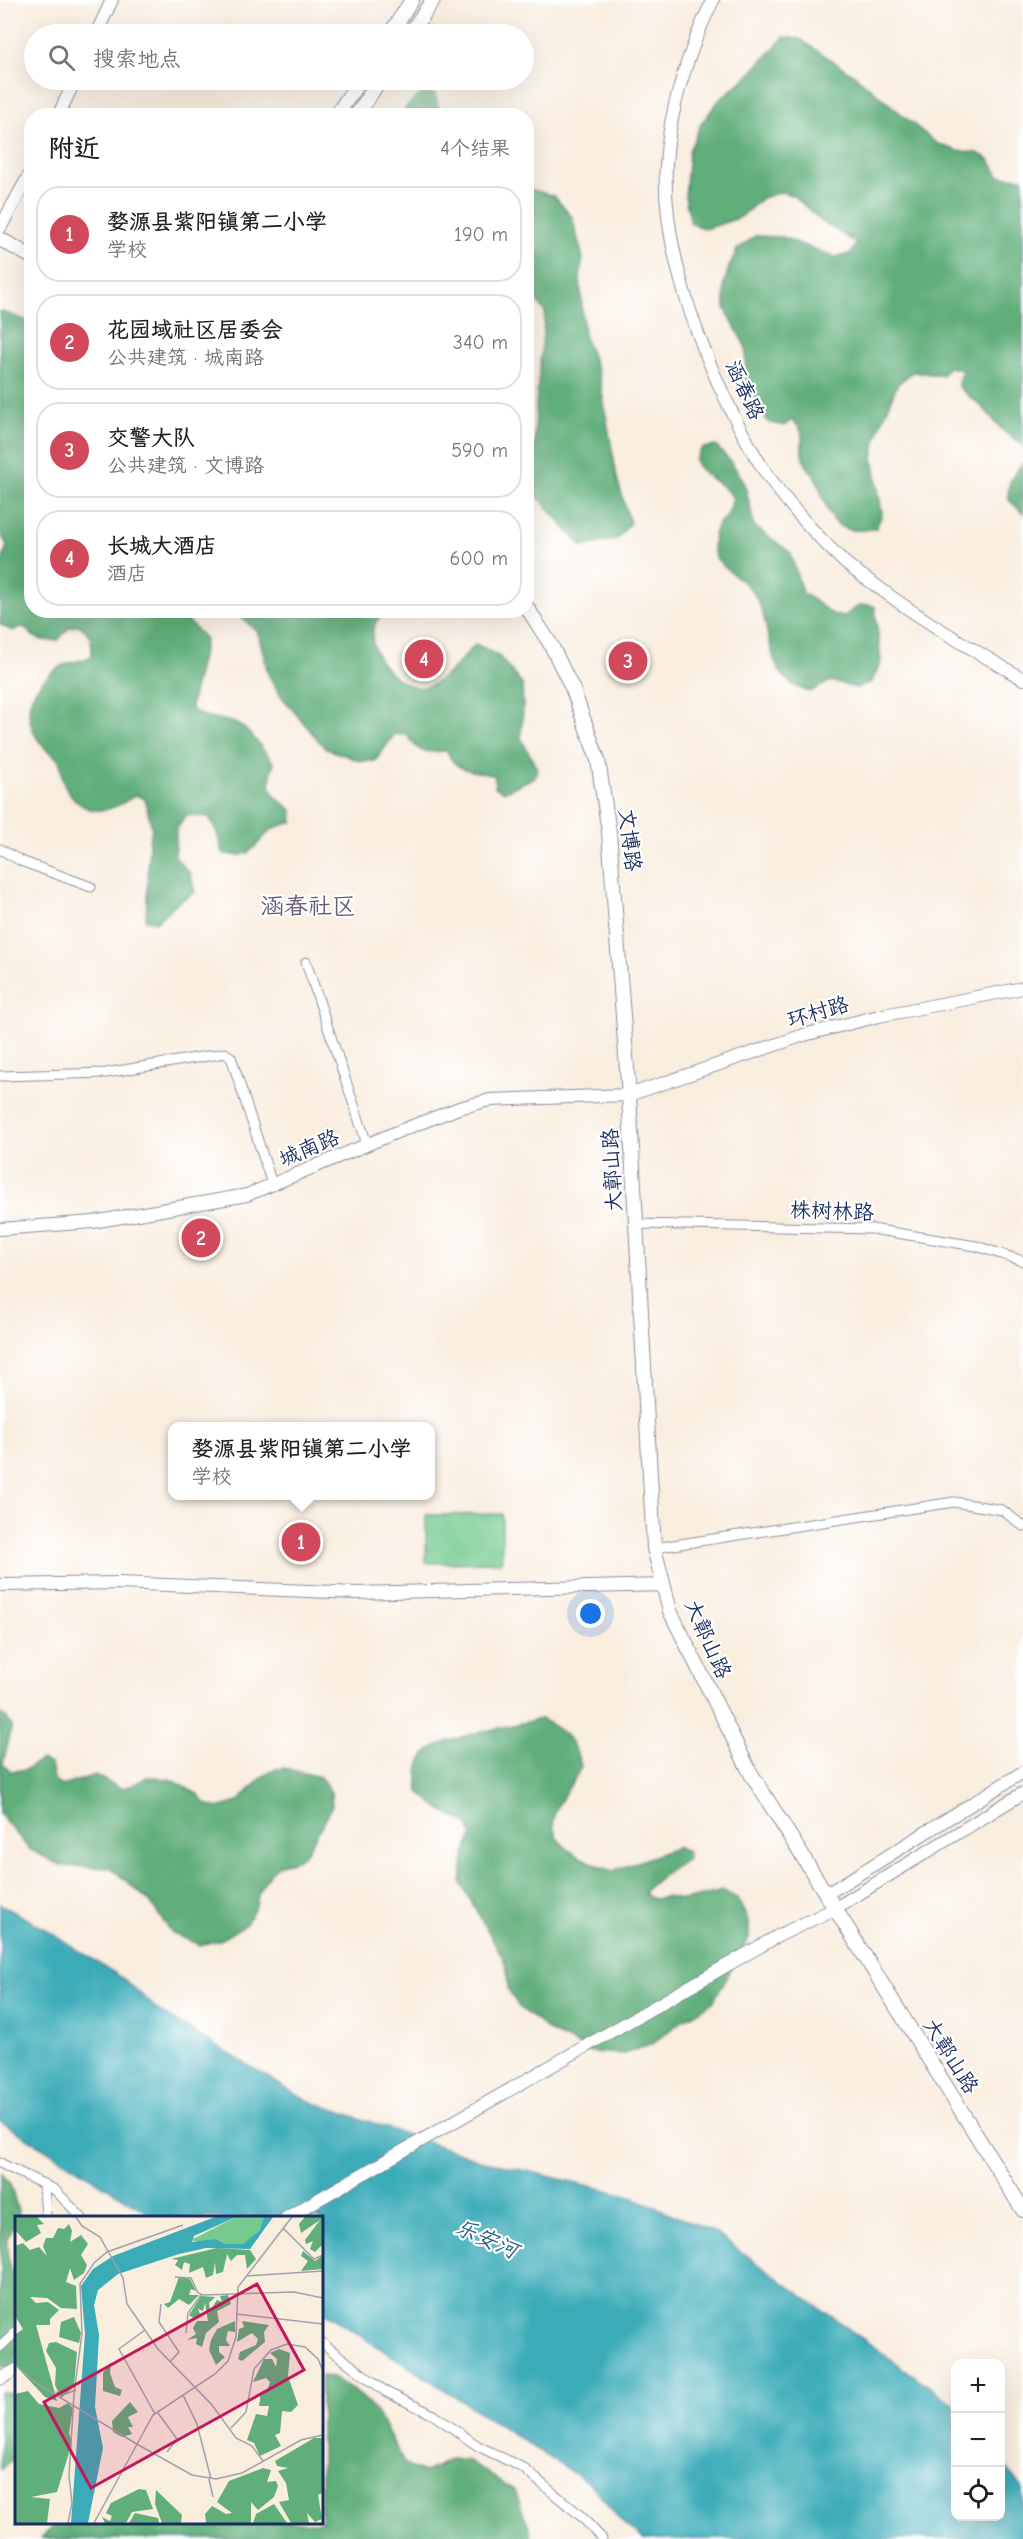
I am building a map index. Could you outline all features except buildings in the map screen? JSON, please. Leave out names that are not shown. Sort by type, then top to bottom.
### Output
[{"type":"main road","points":[[396,24],[412,0]]},
{"type":"main road","points":[[417,24],[433,0]]},
{"type":"main road","points":[[341,108],[353,90]]},
{"type":"main road","points":[[361,108],[373,90]]},
{"type":"main road","points":[[0,239],[24,252]]},
{"type":"main road","name":"文博路","points":[[534,618],[551,645],[573,690],[598,760],[615,883],[629,1095]]},
{"type":"main road","name":"大鄣山路","points":[[629,1095],[654,1548],[675,1622],[750,1772],[1023,2210]]},
{"type":"street","points":[[101,24],[112,0]]},
{"type":"street","name":"涵春路","points":[[713,0],[700,27],[686,67],[674,112],[666,164],[667,201],[676,263],[698,332],[721,389],[753,453],[785,498],[843,561],[913,613],[1023,679]]},
{"type":"street","points":[[62,108],[70,90]]},
{"type":"street","points":[[0,228],[24,184]]},
{"type":"street","points":[[0,849],[21,861],[91,887]]},
{"type":"street","points":[[306,962],[367,1144]]},
{"type":"street","name":"环村路","points":[[629,1095],[804,1035],[879,1016],[1023,988]]},
{"type":"street","points":[[0,1076],[106,1073],[225,1053],[231,1057],[272,1184]]},
{"type":"street","name":"城南路","points":[[0,1229],[93,1222],[248,1195],[367,1144],[459,1108],[490,1100],[629,1095]]},
{"type":"street","name":"株树林路","points":[[636,1224],[872,1229],[976,1246],[1023,1261]]},
{"type":"street","points":[[654,1548],[954,1502],[1002,1510],[1023,1526]]},
{"type":"street","points":[[0,1585],[118,1583],[357,1593],[663,1585]]},
{"type":"street","points":[[825,1895],[1023,1772]]},
{"type":"street","points":[[289,2216],[778,1936],[834,1909],[1023,1793]]},
{"type":"street","points":[[0,2163],[60,2194],[80,2216]]},
{"type":"street","points":[[44,2184],[46,2216]]},
{"type":"street","points":[[0,2347],[15,2333]]},
{"type":"street","points":[[322,2343],[386,2392],[434,2415],[478,2446],[523,2468],[581,2516],[602,2539]]},
{"type":"street","points":[[0,2379],[15,2371]]},
{"type":"green space","points":[[784,37],[800,39],[857,77],[936,143],[958,151],[978,153],[990,160],[999,176],[1023,178],[1023,448],[1022,443],[1003,431],[979,404],[960,388],[958,385],[962,370],[949,367],[942,375],[912,372],[897,385],[878,432],[873,457],[882,514],[876,528],[850,530],[834,521],[816,478],[804,461],[801,430],[792,420],[784,426],[768,422],[745,382],[746,348],[725,308],[724,284],[729,267],[737,250],[755,236],[782,237],[835,257],[851,254],[856,243],[821,221],[794,196],[781,192],[762,198],[741,217],[706,229],[691,223],[685,197],[689,151],[701,124],[720,99],[749,75]]},
{"type":"green space","points":[[422,93],[435,94],[438,108],[406,108]]},
{"type":"green space","points":[[534,190],[554,196],[572,217],[583,258],[580,278],[584,335],[599,375],[617,478],[630,523],[617,539],[582,547],[534,492],[536,403],[545,312],[534,297]]},
{"type":"green space","points":[[0,311],[24,320],[24,618],[186,618],[205,639],[191,708],[207,717],[233,722],[249,732],[274,763],[270,780],[272,791],[292,810],[293,822],[272,829],[251,851],[240,855],[223,853],[209,817],[186,815],[176,830],[175,857],[190,873],[195,892],[177,903],[156,922],[146,920],[149,840],[152,829],[145,799],[136,795],[105,810],[87,808],[79,803],[64,784],[59,761],[36,737],[30,722],[31,698],[41,683],[62,666],[92,655],[91,641],[88,634],[78,625],[69,628],[58,640],[48,641],[36,638],[26,628],[20,627],[12,631],[0,624],[0,568],[7,545],[0,533]]},
{"type":"green space","points":[[716,446],[733,465],[743,482],[754,526],[790,552],[802,592],[834,615],[844,617],[862,605],[875,607],[881,662],[872,682],[856,688],[831,681],[810,692],[794,685],[775,663],[760,605],[752,591],[720,563],[714,552],[713,540],[716,528],[727,516],[733,498],[729,492],[702,472],[695,460],[702,448]]},
{"type":"green space","points":[[1023,463],[1023,513],[1009,500],[1008,489],[1011,480]]},
{"type":"green space","points":[[241,618],[381,618],[376,623],[372,636],[375,650],[382,663],[392,674],[416,687],[428,686],[441,679],[476,644],[499,656],[522,684],[521,738],[538,770],[535,777],[504,792],[495,787],[495,776],[461,768],[455,764],[447,751],[420,750],[407,735],[395,734],[375,761],[360,761],[325,748],[280,695],[268,674],[258,632]]},
{"type":"green space","points":[[502,1514],[502,1562],[426,1563],[426,1515]]},
{"type":"green space","points":[[0,1714],[4,1715],[12,1726],[3,1764],[10,1771],[25,1770],[41,1760],[51,1765],[55,1782],[62,1786],[95,1775],[120,1788],[133,1785],[147,1777],[169,1779],[198,1794],[204,1803],[218,1808],[238,1802],[263,1776],[276,1769],[284,1768],[320,1777],[331,1792],[332,1807],[307,1851],[296,1860],[280,1864],[269,1874],[259,1891],[256,1905],[246,1924],[220,1940],[199,1945],[172,1933],[149,1901],[111,1868],[61,1866],[29,1849],[0,1814]]},
{"type":"green space","points":[[541,1719],[568,1737],[581,1767],[557,1807],[553,1821],[560,1842],[568,1850],[613,1871],[678,1847],[687,1851],[688,1858],[650,1886],[645,1891],[646,1896],[654,1899],[665,1897],[684,1900],[723,1891],[737,1898],[749,1922],[749,1938],[713,2002],[683,2020],[653,2043],[624,2054],[591,2052],[551,2032],[519,2007],[508,1989],[507,1970],[503,1958],[461,1883],[464,1858],[472,1835],[467,1824],[440,1809],[419,1792],[419,1766],[427,1752],[435,1747],[463,1737]]},
{"type":"green space","points":[[0,2173],[10,2184],[19,2214],[15,2216],[15,2223],[8,2239],[9,2261],[15,2282],[15,2368],[0,2365]]},
{"type":"green space","points":[[322,2376],[341,2382],[367,2403],[382,2421],[405,2465],[425,2472],[451,2459],[469,2461],[515,2491],[529,2527],[531,2539],[40,2539],[56,2524],[322,2524]]},
{"type":"green space","points":[[0,2393],[15,2394],[15,2457],[0,2470]]},
{"type":"water","name":"乐安河","points":[[0,1904],[45,1929],[124,1979],[160,2012],[304,2099],[480,2160],[628,2195],[715,2233],[951,2402],[951,2521],[1005,2521],[1005,2465],[1023,2490],[1023,2539],[643,2539],[619,2519],[592,2485],[322,2311],[322,2216],[153,2216],[0,2121]]},
{"type":"place","name":"长城大酒店","points":[[424,659]]},
{"type":"place","name":"交警大队","points":[[628,661]]},
{"type":"place","name":"花园域社区居委会","points":[[201,1238]]},
{"type":"place","name":"婺源县紫阳镇第二小学","points":[[301,1542]]},
{"type":"district","name":"涵春社区","points":[[308,906]]}]
